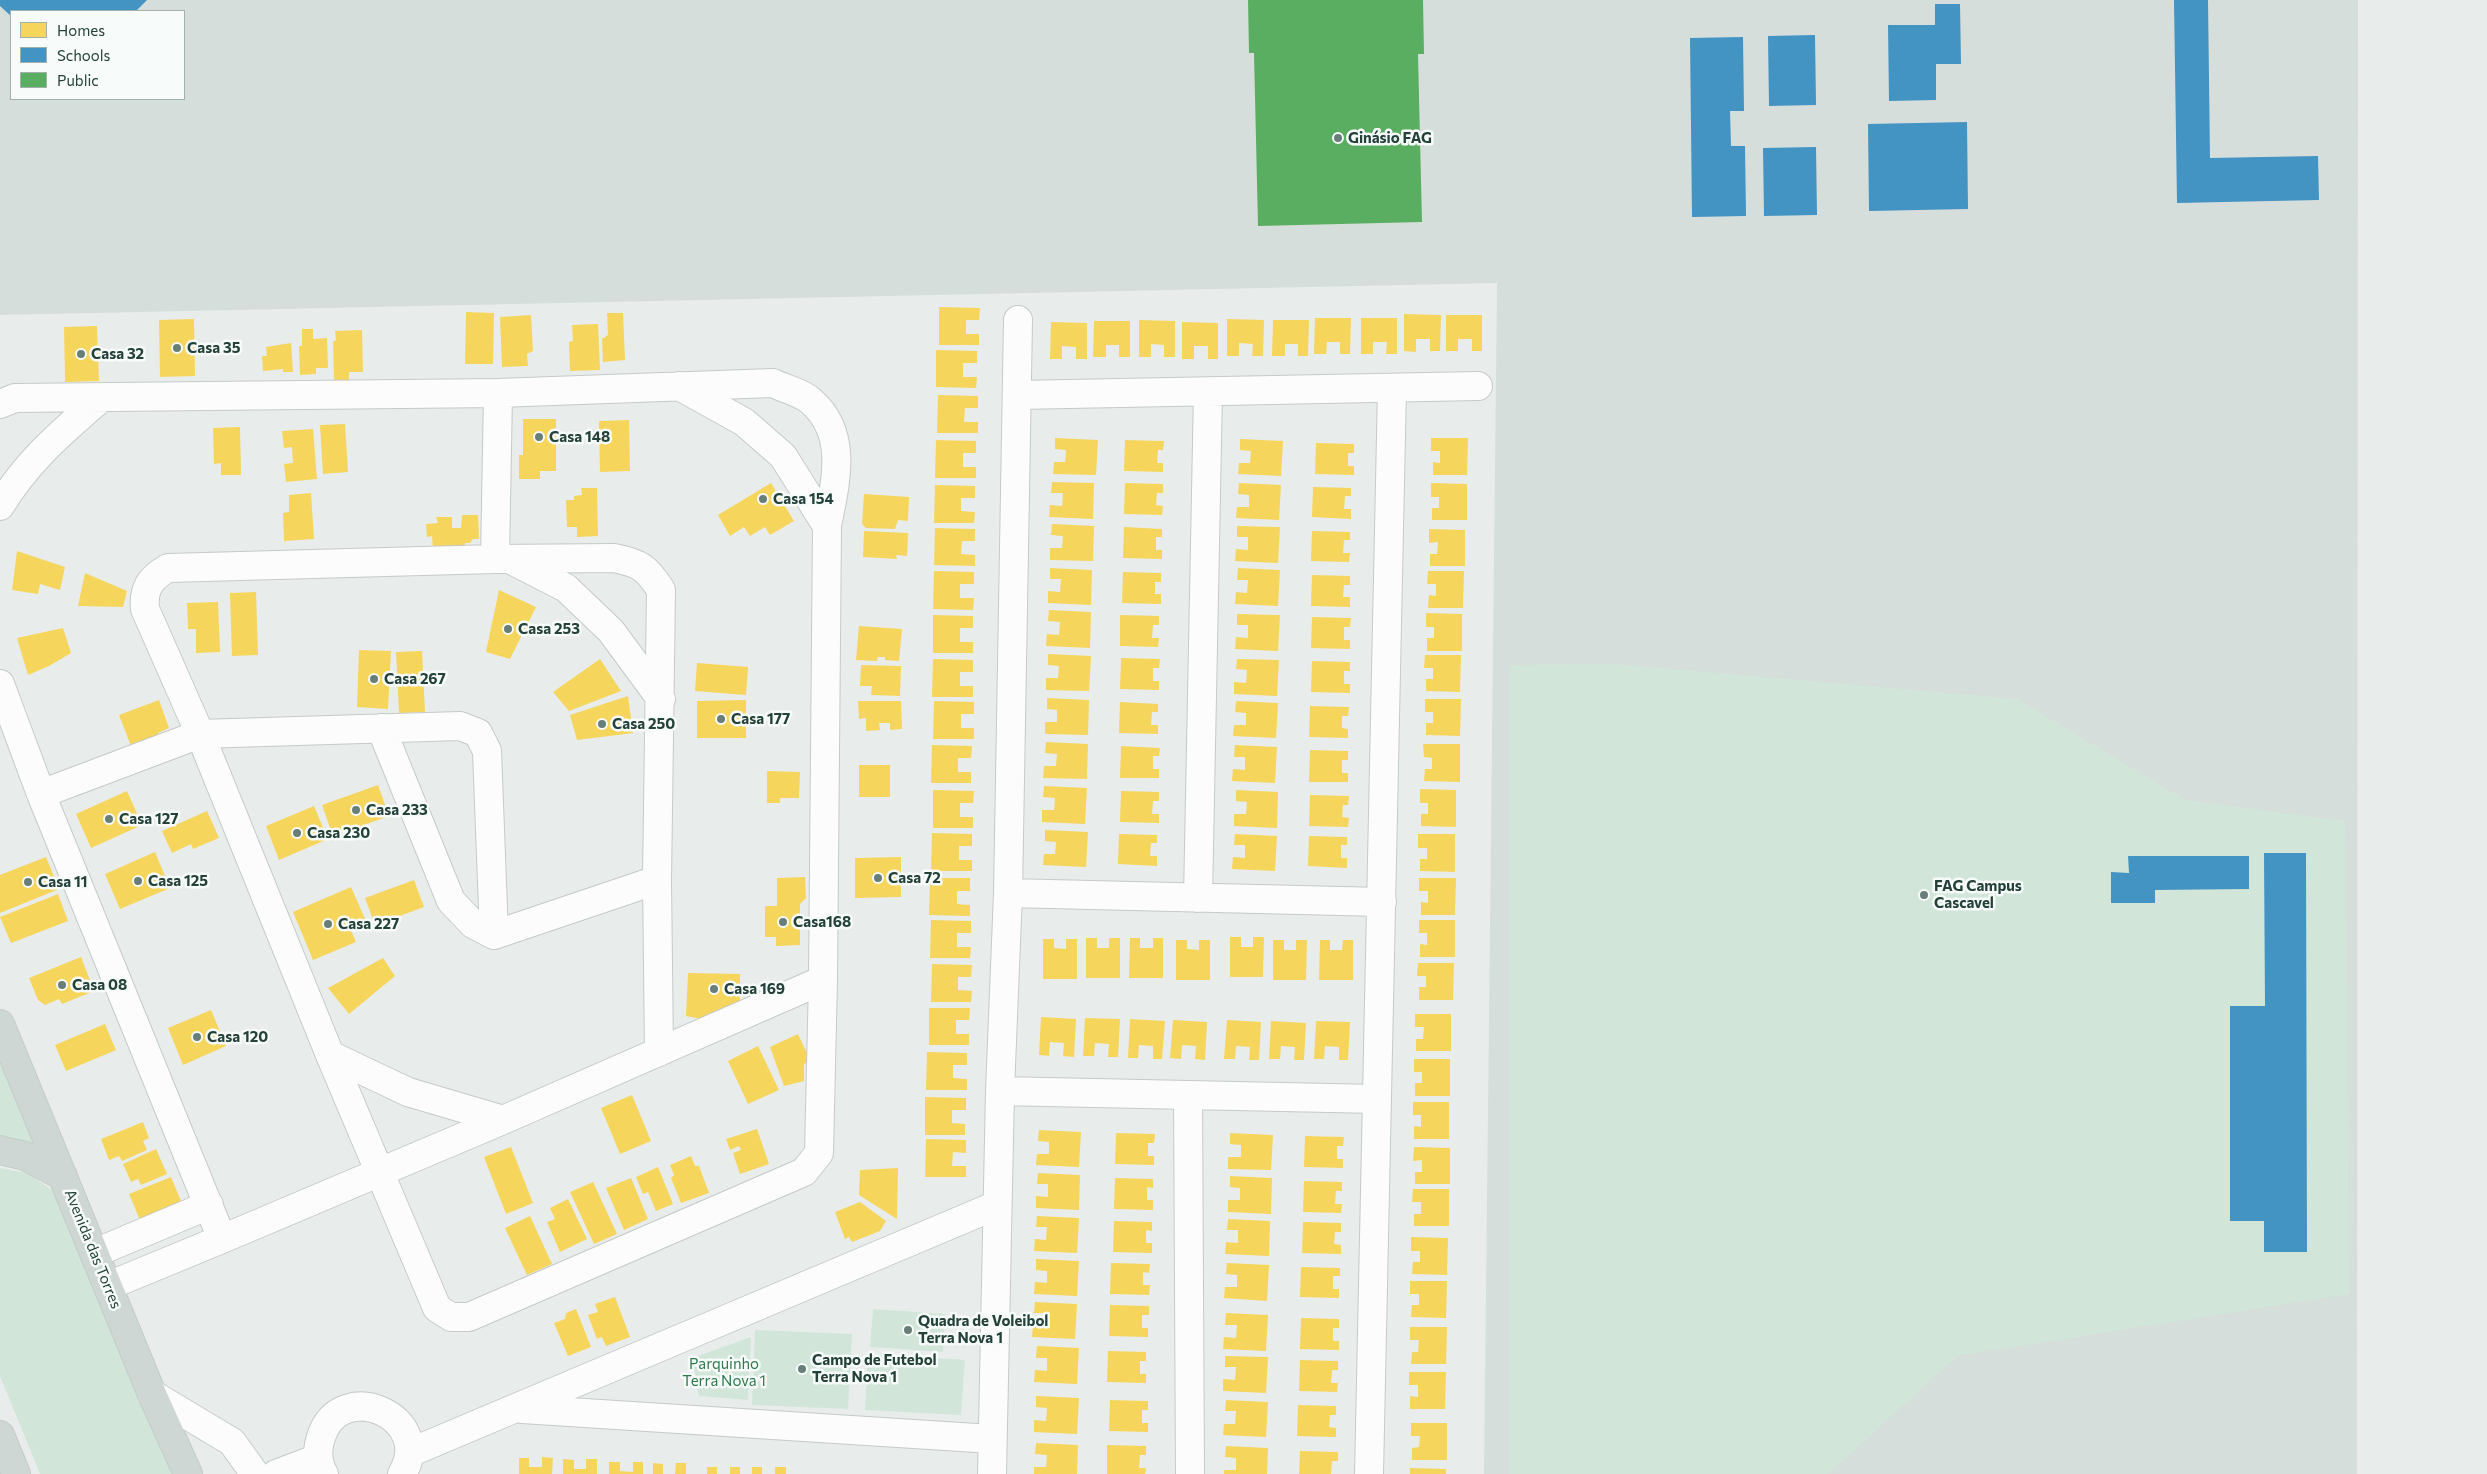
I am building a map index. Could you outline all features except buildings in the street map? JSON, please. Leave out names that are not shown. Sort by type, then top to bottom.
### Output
[{"type":"main road","name":"Avenida das Torres","points":[[0,1024],[152,1394],[188,1474]]},
{"type":"main road","points":[[0,1150],[25,1156],[62,1176]]},
{"type":"main road","points":[[0,1435],[16,1474]]},
{"type":"street","points":[[992,1474],[1000,1090],[1008,893],[1018,320]]},
{"type":"street","points":[[0,404],[14,398],[498,393],[773,383],[811,400],[828,421],[837,444],[835,481],[827,526],[823,980],[819,1154],[804,1172],[469,1317],[451,1317],[437,1308],[330,1056],[200,734],[145,609],[144,594],[154,576],[168,568],[614,558],[634,562],[650,572],[661,590],[661,699],[657,880],[659,1052]]},
{"type":"street","points":[[677,385],[744,422],[783,456],[827,526]]},
{"type":"street","points":[[1017,395],[1478,386]]},
{"type":"street","points":[[1369,1474],[1392,388]]},
{"type":"street","points":[[1198,898],[1208,392]]},
{"type":"street","points":[[498,393],[503,560]]},
{"type":"street","points":[[0,506],[14,484],[44,447],[101,398]]},
{"type":"street","points":[[503,560],[566,588],[611,631],[661,699]]},
{"type":"street","points":[[0,684],[41,794],[222,1239]]},
{"type":"street","points":[[41,794],[200,734],[460,726],[478,733],[487,751],[494,935]]},
{"type":"street","points":[[381,728],[451,901],[473,924],[494,935],[657,880]]},
{"type":"street","points":[[1008,893],[1382,902]]},
{"type":"street","points":[[108,1286],[503,1120],[823,980]]},
{"type":"street","points":[[330,1056],[408,1092],[503,1120]]},
{"type":"street","points":[[1000,1090],[1377,1099]]},
{"type":"street","points":[[1188,1095],[1190,1474]]},
{"type":"street","points":[[95,1253],[209,1205]]},
{"type":"street","points":[[276,1474],[321,1466],[318,1444],[323,1431],[331,1420],[342,1411],[361,1406],[382,1409],[393,1416],[405,1433],[406,1464],[515,1409],[997,1205]]},
{"type":"street","points":[[596,1375],[607,1414]]},
{"type":"street","points":[[152,1394],[232,1442],[255,1474]]},
{"type":"street","points":[[515,1409],[992,1439]]},
{"type":"shaded area","name":"FAG Campus Cascavel","points":[[0,0],[2358,0],[2357,1474],[1484,1474],[1497,283],[0,315]]},
{"type":"green space","points":[[1615,664],[2017,699],[2185,800],[2345,821],[2349,1294],[1957,1356],[1828,1474],[1510,1474],[1510,665]]},
{"type":"green space","points":[[0,1059],[36,1146],[0,1139]]},
{"type":"green space","points":[[0,1168],[27,1173],[58,1194],[178,1474],[40,1474],[0,1376]]},
{"type":"green space","name":"Quadra de Voleibol Terra Nova 1","points":[[873,1309],[945,1314],[943,1352],[870,1347]]},
{"type":"green space","name":"Campo de Futebol Terra Nova 1","points":[[755,1330],[852,1334],[848,1409],[752,1405]]},
{"type":"green space","name":"Parquinho Terra Nova 1","points":[[751,1337],[748,1400],[699,1396],[692,1358]]},
{"type":"green space","points":[[868,1354],[965,1360],[961,1415],[865,1410]]},
{"type":"place","name":"Ginásio FAG","points":[[1338,138]]},
{"type":"place","name":"Casa 35","points":[[177,348]]},
{"type":"place","name":"Casa 32","points":[[81,354]]},
{"type":"place","name":"Casa 148","points":[[539,437]]},
{"type":"place","name":"Casa 154","points":[[763,499]]},
{"type":"place","name":"Casa 253","points":[[508,629]]},
{"type":"place","name":"Casa 267","points":[[374,679]]},
{"type":"place","name":"Casa 177","points":[[721,719]]},
{"type":"place","name":"Casa 250","points":[[602,724]]},
{"type":"place","name":"Casa 233","points":[[356,810]]},
{"type":"place","name":"Casa 127","points":[[109,819]]},
{"type":"place","name":"Casa 230","points":[[297,833]]},
{"type":"place","name":"Casa 72","points":[[878,878]]},
{"type":"place","name":"Casa 125","points":[[138,881]]},
{"type":"place","name":"Casa 11","points":[[28,882]]},
{"type":"place","name":"FAG Campus Cascavel","points":[[1924,895]]},
{"type":"place","name":"Casa168","points":[[783,922]]},
{"type":"place","name":"Casa 227","points":[[328,924]]},
{"type":"place","name":"Casa 08","points":[[62,985]]},
{"type":"place","name":"Casa 169","points":[[714,989]]},
{"type":"place","name":"Casa 120","points":[[197,1037]]},
{"type":"place","name":"Quadra de Voleibol Terra Nova 1","points":[[908,1330]]},
{"type":"place","name":"Campo de Futebol Terra Nova 1","points":[[802,1369]]}]
